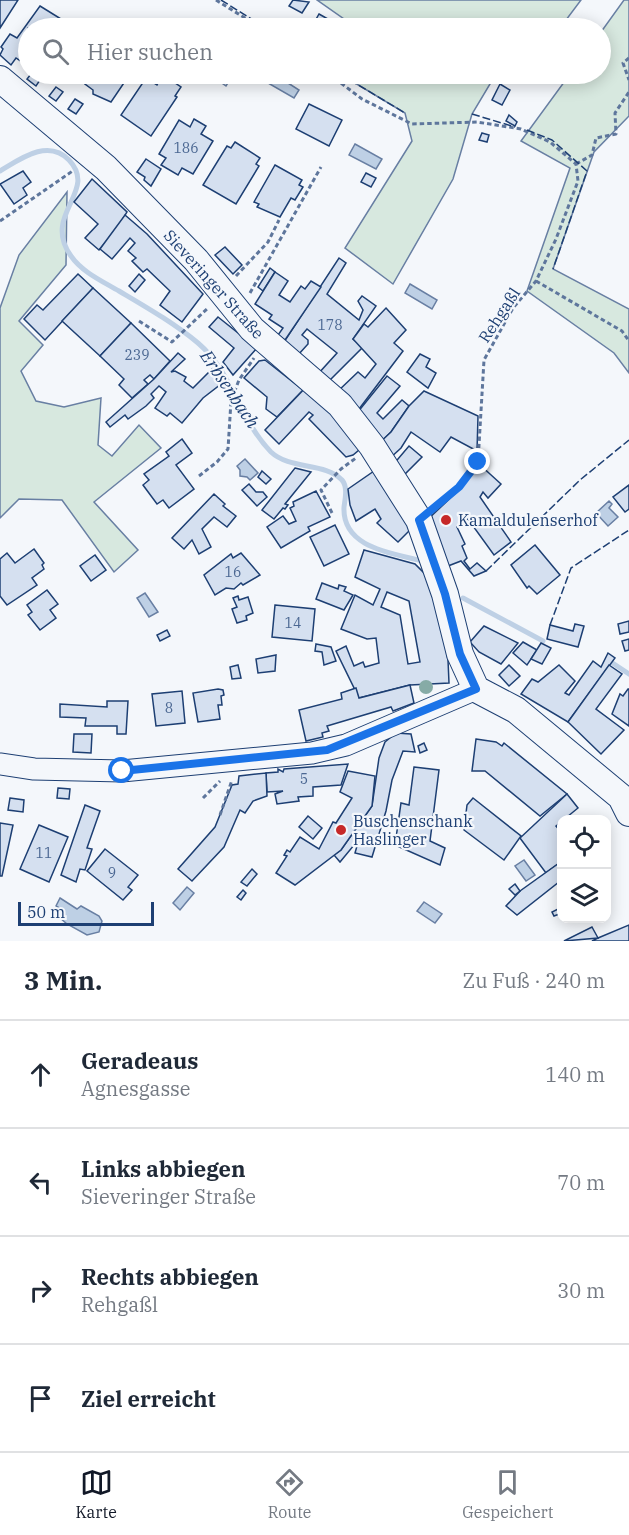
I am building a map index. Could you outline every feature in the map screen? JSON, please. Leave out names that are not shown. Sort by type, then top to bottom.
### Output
[{"type":"main road","name":"Sieveringer Straße","points":[[0,79],[106,168],[196,260],[266,343],[340,405],[372,446],[419,520],[445,594],[460,654],[476,689]]},
{"type":"main road","points":[[476,689],[516,710],[621,797],[629,813]]},
{"type":"street","points":[[0,764],[34,769],[122,771],[327,750],[476,689]]},
{"type":"path","points":[[216,0],[245,18]]},
{"type":"path","points":[[629,58],[623,63],[629,80]]},
{"type":"path","points":[[342,84],[362,99],[412,124],[477,122],[521,129],[550,142],[576,164],[578,181],[556,239],[536,282]]},
{"type":"path","points":[[576,164],[592,155],[596,138],[616,134],[615,114],[629,92]]},
{"type":"path","points":[[239,312],[321,167]]},
{"type":"path","points":[[0,221],[68,175]]},
{"type":"path","points":[[240,273],[268,242],[279,220]]},
{"type":"path","name":"Rehgaßl","points":[[419,520],[459,487],[478,462],[484,360],[513,308],[536,282],[622,331],[629,341]]},
{"type":"path","points":[[140,321],[172,342],[192,326]]},
{"type":"path","points":[[199,476],[217,462],[228,449],[231,401],[239,380],[266,343]]},
{"type":"path","points":[[332,513],[321,490],[340,469]]},
{"type":"path","points":[[220,815],[233,773]]},
{"type":"path","points":[[203,798],[224,778]]},
{"type":"shaded area","points":[[317,0],[581,0],[568,18],[343,18]]},
{"type":"shaded area","points":[[624,0],[629,0],[629,116],[594,152],[553,269],[629,309],[629,373],[614,353],[527,291],[570,168],[521,141],[563,84],[611,84],[611,18]]},
{"type":"shaded area","points":[[357,84],[490,84],[472,114],[453,179],[393,284],[345,248],[412,141],[405,113]]},
{"type":"shaded area","points":[[67,192],[66,265],[19,321],[43,345],[21,371],[36,401],[64,407],[101,398],[98,445],[112,456],[139,425],[161,448],[94,502],[138,550],[114,572],[62,500],[19,499],[0,518],[0,308],[19,255]]},
{"type":"water","points":[[270,84],[290,84],[299,90],[294,98]]},
{"type":"water","points":[[355,144],[382,159],[376,169],[349,155]]},
{"type":"water","points":[[410,284],[437,300],[432,309],[405,293]]},
{"type":"water","points":[[245,459],[258,473],[250,480],[240,476],[237,466]]},
{"type":"water","points":[[609,501],[612,504],[609,508],[618,517],[608,526],[596,513]]},
{"type":"water","points":[[145,593],[158,612],[149,617],[137,598]]},
{"type":"water","points":[[524,860],[535,875],[526,881],[515,866]]},
{"type":"water","points":[[187,887],[194,893],[180,910],[173,903]]},
{"type":"water","points":[[60,898],[77,909],[81,906],[99,916],[102,921],[99,932],[87,935],[67,924],[59,917],[63,910],[56,906]]},
{"type":"water","points":[[424,902],[442,914],[435,923],[417,911]]},
{"type":"building","points":[[0,0],[18,0],[0,28]]},
{"type":"building","points":[[293,0],[309,2],[302,13],[289,6]]},
{"type":"building","points":[[40,6],[59,18],[31,18]]},
{"type":"building","points":[[10,34],[17,38],[18,59],[16,58],[11,65],[0,55],[3,49],[1,47]]},
{"type":"building","points":[[85,84],[123,84],[111,102],[93,94],[93,90]]},
{"type":"building","points":[[142,84],[176,84],[181,87],[175,96],[177,97],[151,136],[121,115]]},
{"type":"building","points":[[500,84],[510,90],[502,105],[492,100]]},
{"type":"building","points":[[56,87],[63,92],[56,101],[49,96]]},
{"type":"building","points":[[75,99],[83,104],[76,114],[68,109]]},
{"type":"building","points":[[309,104],[342,120],[329,146],[296,129]]},
{"type":"building","points":[[509,115],[517,122],[515,126],[506,121]]},
{"type":"building","points":[[194,119],[206,126],[201,134],[213,141],[193,174],[182,168],[178,175],[161,165],[166,158],[159,154],[179,120],[190,127]]},
{"type":"building","points":[[482,133],[489,135],[487,142],[479,140]]},
{"type":"building","points":[[235,142],[260,158],[256,164],[259,166],[236,204],[203,185],[227,146],[231,148]]},
{"type":"building","points":[[146,159],[161,169],[151,186],[144,180],[145,177],[137,172]]},
{"type":"building","points":[[275,165],[302,180],[299,185],[303,187],[295,200],[291,198],[280,217],[257,207],[259,204],[254,202]]},
{"type":"building","points":[[23,171],[31,182],[23,188],[27,195],[14,204],[0,184]]},
{"type":"building","points":[[366,173],[376,178],[371,187],[361,182]]},
{"type":"building","points":[[92,179],[127,212],[116,230],[99,250],[85,238],[98,224],[74,202]]},
{"type":"building","points":[[125,215],[147,234],[203,294],[182,322],[160,305],[170,291],[147,269],[143,272],[132,261],[136,258],[128,251],[135,243],[130,238],[112,259],[100,249]]},
{"type":"building","points":[[225,247],[242,265],[233,274],[215,255]]},
{"type":"building","points":[[339,258],[346,263],[327,294],[359,320],[363,310],[358,301],[362,296],[376,306],[353,339],[363,347],[328,382],[318,374],[337,353],[307,329],[302,335],[308,340],[308,344],[298,355],[282,345]]},
{"type":"building","points":[[270,268],[275,272],[263,291],[258,287]]},
{"type":"building","points":[[275,272],[288,281],[279,295],[290,302],[301,286],[305,289],[311,281],[321,287],[285,340],[278,335],[283,328],[269,319],[272,315],[255,304]]},
{"type":"building","points":[[78,274],[93,288],[45,340],[24,319],[37,305],[43,310]]},
{"type":"building","points":[[139,274],[145,280],[135,292],[129,286]]},
{"type":"building","points":[[93,288],[131,323],[100,356],[62,321]]},
{"type":"building","points":[[386,308],[406,330],[394,343],[403,351],[356,413],[336,393],[358,372],[365,378],[376,364],[353,339],[364,324],[368,327]]},
{"type":"building","points":[[218,317],[257,348],[233,375],[223,362],[234,348],[209,327]]},
{"type":"building","points":[[131,323],[170,361],[154,379],[150,375],[144,380],[148,384],[132,398],[119,385],[124,379],[100,356]]},
{"type":"building","points":[[178,353],[185,359],[171,372],[175,371],[186,377],[184,381],[193,388],[212,369],[221,384],[203,398],[182,423],[170,413],[167,416],[155,408],[166,392],[159,386],[151,394],[154,398],[146,406],[128,419],[125,415],[110,427],[106,422],[154,379]]},
{"type":"building","points":[[420,354],[430,359],[426,367],[436,373],[428,388],[407,372]]},
{"type":"building","points":[[265,360],[303,390],[277,417],[266,409],[267,397],[244,378],[259,361]]},
{"type":"building","points":[[387,376],[400,386],[377,413],[383,419],[402,400],[409,406],[391,432],[379,444],[357,413]]},
{"type":"building","points":[[309,384],[365,445],[353,455],[346,457],[309,419],[313,415],[309,412],[279,444],[265,430]]},
{"type":"building","points":[[424,391],[478,416],[477,451],[451,437],[440,452],[411,432],[401,448],[388,460],[377,445],[391,432],[409,406]]},
{"type":"building","points":[[182,439],[192,453],[176,465],[194,489],[169,508],[163,500],[157,504],[143,485],[149,480],[144,474],[169,456],[166,452]]},
{"type":"building","points":[[409,446],[422,457],[401,478],[392,466]]},
{"type":"building","name":"Kamaldulenserhof","points":[[479,464],[501,484],[488,498],[483,492],[480,497],[511,542],[494,555],[468,519],[457,527],[465,544],[462,546],[467,558],[464,561],[470,569],[477,563],[486,571],[474,576],[461,561],[448,566],[425,522],[461,488]]},
{"type":"building","points":[[295,468],[311,472],[285,504],[288,505],[285,509],[283,508],[274,519],[262,510]]},
{"type":"building","points":[[377,469],[416,524],[398,542],[377,523],[381,519],[375,509],[356,521],[350,505],[348,489]]},
{"type":"building","points":[[262,471],[271,479],[266,484],[258,477]]},
{"type":"building","points":[[249,484],[256,492],[263,492],[267,497],[257,506],[242,490]]},
{"type":"building","points":[[629,485],[629,509],[625,512],[613,497]]},
{"type":"building","points":[[316,491],[330,517],[308,527],[310,531],[281,548],[267,527],[283,516],[289,524],[296,521],[290,508],[294,506],[293,502]]},
{"type":"building","points":[[214,494],[225,504],[223,506],[236,516],[227,527],[214,517],[202,529],[211,547],[199,554],[192,540],[184,549],[172,538]]},
{"type":"building","points":[[335,525],[349,554],[324,566],[310,537]]},
{"type":"building","points":[[535,545],[560,575],[537,594],[529,586],[527,588],[511,565]]},
{"type":"building","points":[[34,549],[44,563],[42,565],[44,569],[32,578],[37,585],[7,605],[0,596],[0,559],[7,553],[15,563]]},
{"type":"building","points":[[364,550],[415,564],[427,576],[440,613],[448,660],[449,683],[410,685],[359,698],[336,651],[346,646],[354,666],[363,662],[365,667],[379,663],[376,638],[367,639],[341,629],[355,595],[373,605],[380,589],[355,577]],"holes":[[[387,592],[409,601],[420,662],[408,664],[400,615],[381,607]]]},
{"type":"building","points":[[241,553],[260,575],[243,585],[241,583],[234,589],[226,588],[215,595],[204,575],[231,554],[233,558]]},
{"type":"building","points":[[95,555],[106,570],[91,581],[80,566]]},
{"type":"building","points":[[322,583],[338,589],[339,585],[346,587],[344,591],[353,595],[344,610],[316,599]]},
{"type":"building","points":[[47,590],[58,604],[50,610],[56,618],[40,630],[28,615],[32,612],[27,605]]},
{"type":"building","points":[[238,596],[239,600],[248,597],[253,613],[246,616],[247,620],[237,623],[232,609],[237,607],[233,598]]},
{"type":"building","points":[[275,605],[315,609],[312,641],[272,637]]},
{"type":"building","points":[[629,621],[629,632],[620,634],[618,624]]},
{"type":"building","points":[[575,624],[584,626],[578,647],[547,639],[550,625],[573,631]]},
{"type":"building","points":[[484,626],[518,643],[501,664],[479,652],[470,642]]},
{"type":"building","points":[[167,630],[170,636],[160,641],[157,635]]},
{"type":"building","points":[[629,639],[629,650],[625,651],[622,641]]},
{"type":"building","points":[[523,642],[537,650],[527,665],[513,653]]},
{"type":"building","points":[[541,643],[551,648],[542,664],[531,659]]},
{"type":"building","points":[[316,644],[331,647],[336,661],[324,665],[322,652],[315,651]]},
{"type":"building","points":[[608,653],[615,658],[568,722],[521,694],[532,679],[538,682],[559,665],[575,681],[565,693],[569,695],[593,661],[601,667]]},
{"type":"building","points":[[276,655],[275,671],[258,673],[256,659]]},
{"type":"building","points":[[238,665],[241,678],[232,679],[230,667]]},
{"type":"building","points":[[509,665],[520,676],[509,686],[499,675]]},
{"type":"building","points":[[609,665],[622,674],[596,709],[624,730],[601,754],[568,722]]},
{"type":"building","points":[[410,685],[414,703],[393,711],[391,707],[327,726],[329,731],[322,733],[323,737],[306,741],[299,710],[342,699],[341,693],[356,688],[359,698]]},
{"type":"building","points":[[628,689],[629,726],[612,714],[620,694],[623,696]]},
{"type":"building","points":[[223,690],[224,695],[221,696],[222,705],[218,705],[220,719],[198,722],[193,693]]},
{"type":"building","points":[[182,691],[185,723],[156,726],[152,694]]},
{"type":"building","points":[[107,701],[128,701],[126,734],[117,734],[117,726],[85,726],[86,718],[60,717],[60,704],[107,707]]},
{"type":"building","points":[[396,733],[411,734],[415,752],[403,751],[392,780],[386,811],[372,857],[355,853],[357,846],[354,845],[340,862],[334,855],[341,850],[372,806],[379,758],[385,742]]},
{"type":"building","points":[[74,734],[92,734],[91,753],[73,752]]},
{"type":"building","points":[[476,739],[496,742],[502,746],[504,743],[567,794],[540,816],[485,771],[472,771]]},
{"type":"building","points":[[424,743],[427,750],[420,753],[418,746]]},
{"type":"building","points":[[348,764],[341,785],[313,787],[313,796],[298,797],[299,801],[277,804],[275,794],[283,791],[267,792],[266,773],[278,772],[278,769],[283,772],[284,769]]},
{"type":"building","points":[[414,767],[439,770],[430,841],[445,848],[440,865],[395,845],[401,803],[409,805]]},
{"type":"building","name":"Buschenschank Haslinger","points":[[348,771],[375,776],[372,806],[341,850],[295,885],[276,873],[287,856],[284,855],[287,850],[290,852],[300,837],[319,849],[333,822],[336,823],[352,798],[340,792]]},
{"type":"building","points":[[266,773],[267,796],[253,801],[245,813],[240,810],[224,847],[192,881],[178,869],[215,827],[232,785],[238,784],[239,776]]},
{"type":"building","points":[[58,788],[70,789],[69,799],[57,798]]},
{"type":"building","points":[[567,794],[578,808],[569,815],[557,815],[557,865],[546,873],[520,838]]},
{"type":"building","points":[[10,798],[24,800],[23,812],[8,810]]},
{"type":"building","points":[[473,798],[521,836],[504,860],[464,830],[467,805]]},
{"type":"building","points":[[85,805],[100,811],[87,848],[92,849],[85,870],[80,869],[76,882],[61,875]]},
{"type":"building","points":[[308,816],[322,828],[313,839],[299,827]]},
{"type":"building","points":[[0,823],[13,825],[2,876],[0,876]]},
{"type":"building","points":[[39,825],[68,837],[49,882],[20,869]]},
{"type":"building","points":[[105,849],[138,875],[128,887],[132,890],[123,900],[87,871]]},
{"type":"building","points":[[557,865],[557,884],[517,915],[506,906],[520,891]]},
{"type":"building","points":[[252,869],[257,874],[247,886],[241,882]]},
{"type":"building","points":[[515,884],[520,891],[515,895],[509,889]]},
{"type":"building","points":[[243,890],[246,893],[241,900],[237,897]]},
{"type":"building","points":[[629,925],[629,941],[592,941],[598,938]]},
{"type":"building","points":[[592,927],[598,938],[564,941]]},
{"type":"waterway","name":"Erbsenbach","points":[[0,171],[25,156],[43,151],[61,154],[69,160],[76,172],[78,183],[62,228],[64,241],[76,262],[93,276],[160,316],[198,343],[220,368],[251,426],[271,452],[279,458],[335,474],[342,480],[346,490],[344,507],[346,521],[351,532],[360,540],[384,551],[422,561]]},
{"type":"waterway","name":"Erbsenbach","points":[[463,598],[543,641]]},
{"type":"waterway","name":"Erbsenbach","points":[[611,662],[629,674]]},
{"type":"fence","points":[[221,0],[250,18]]},
{"type":"fence","points":[[357,84],[405,113]]},
{"type":"fence","points":[[472,114],[515,127]]},
{"type":"fence","points":[[527,130],[552,140],[587,171],[553,269]]},
{"type":"fence","points":[[486,571],[580,480],[629,440]]},
{"type":"fence","points":[[550,625],[571,568],[629,530]]},
{"type":"place","name":"Kamaldulenserhof","points":[[446,520]]},
{"type":"place","name":"Buschenschank Haslinger","points":[[341,830]]},
{"type":"route","points":[[122,771],[327,750],[346,745],[476,689],[460,654],[445,594],[419,520],[459,487],[478,462]]}]
